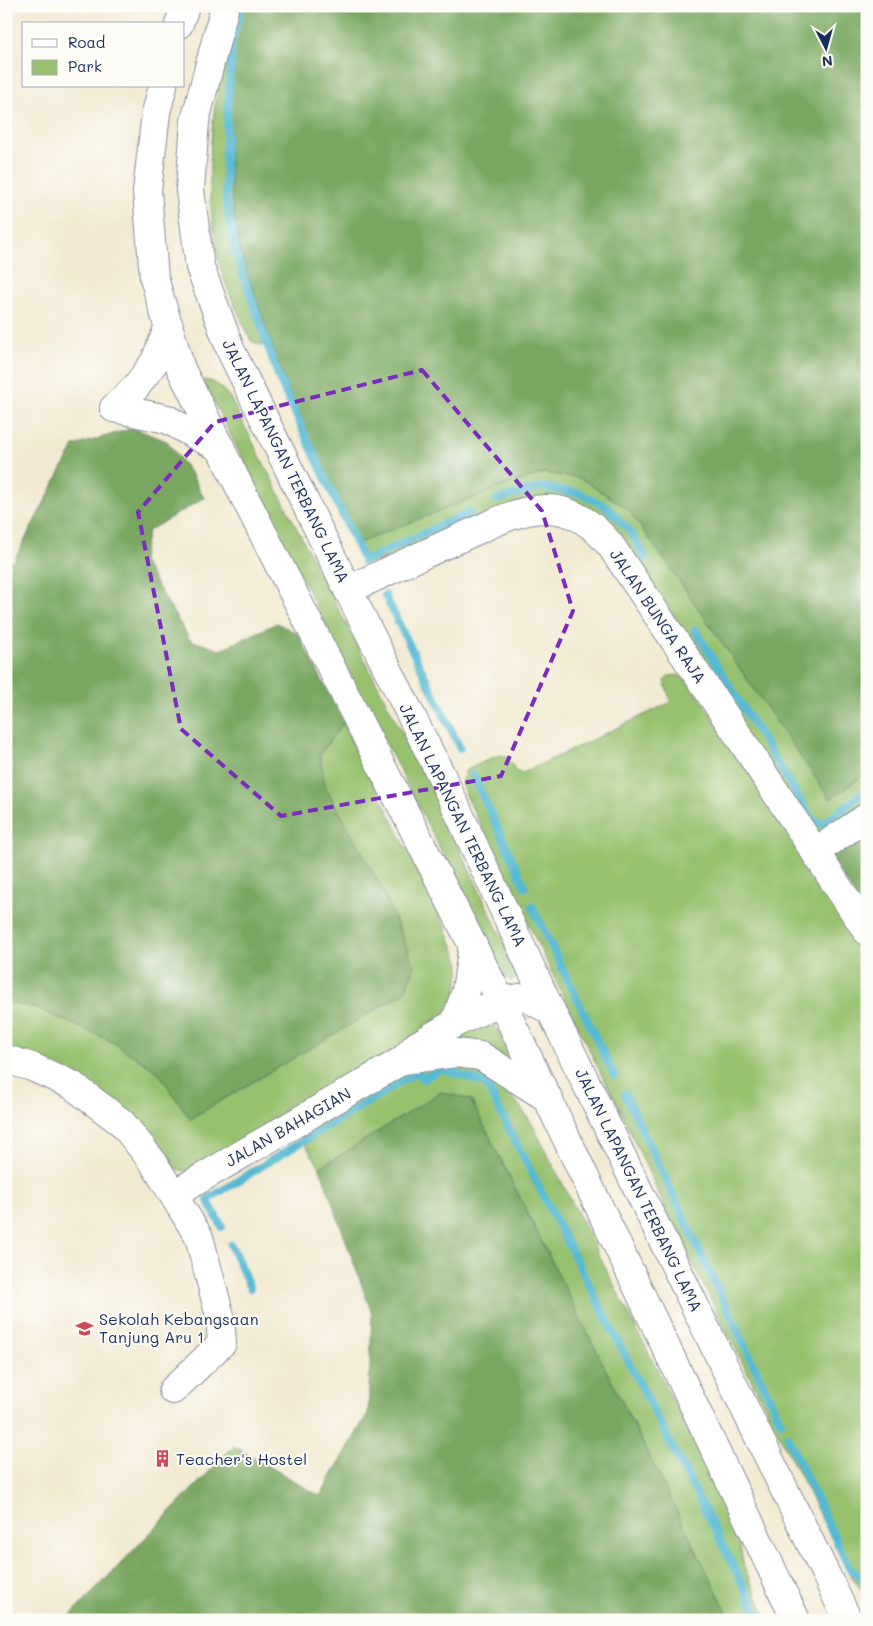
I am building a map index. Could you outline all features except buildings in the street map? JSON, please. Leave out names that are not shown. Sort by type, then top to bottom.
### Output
[{"type":"main road","points":[[180,22],[185,6]]},
{"type":"main road","name":"JALAN LAPANGAN TERBANG LAMA","points":[[225,6],[195,121],[190,190],[200,267],[231,351],[441,775],[551,1011],[844,1612]]},
{"type":"main road","points":[[162,88],[156,113],[147,191],[154,278],[181,369],[501,1001],[796,1620]]},
{"type":"main road","points":[[169,326],[155,361],[136,387],[114,408],[167,419],[191,434],[221,448]]},
{"type":"main road","name":"JALAN BUNGA RAJA","points":[[348,590],[397,566],[521,512],[545,509],[568,512],[585,520],[598,530],[611,546],[867,931]]},
{"type":"main road","points":[[815,852],[867,817]]},
{"type":"main road","points":[[455,1023],[466,991],[473,945]]},
{"type":"main road","points":[[403,1060],[416,1046],[455,1023],[501,1001],[526,997],[551,1011]]},
{"type":"main road","points":[[403,1060],[456,1052],[481,1056],[548,1099]]},
{"type":"main road","points":[[6,1059],[32,1067],[72,1085],[122,1123],[153,1162],[199,1237],[220,1316],[222,1343],[173,1390]]},
{"type":"main road","name":"JALAN BAHAGIAN","points":[[174,1194],[403,1060]]},
{"type":"main road","points":[[844,1612],[862,1620]]},
{"type":"highlighted area","points":[[422,370],[542,511],[573,611],[501,776],[281,816],[181,729],[138,512],[215,422]]},
{"type":"green space","points":[[245,6],[856,6],[867,11],[867,773],[830,799],[628,509],[580,478],[544,473],[496,489],[358,543],[284,380],[241,254],[232,201],[229,155],[234,41]]},
{"type":"green space","points":[[234,41],[229,155],[232,201],[241,254],[274,350],[251,341],[224,279],[214,238],[210,194],[212,127],[219,84]]},
{"type":"green space","points":[[203,380],[215,383],[229,396],[434,795],[518,972],[518,977],[514,980],[509,980],[506,977],[328,630]]},
{"type":"green space","points":[[133,428],[167,441],[192,475],[204,498],[148,531],[142,560],[190,640],[220,650],[277,623],[298,634],[344,722],[320,754],[325,786],[383,890],[415,967],[404,993],[190,1119],[158,1072],[109,1040],[36,1008],[6,1002],[6,560],[13,562],[74,446]]},
{"type":"green space","points":[[545,473],[580,478],[628,509],[830,799],[867,773],[867,804],[825,833],[812,834],[601,523],[488,516],[370,564],[358,543],[496,489]]},
{"type":"green space","points":[[678,675],[689,681],[867,953],[867,1597],[849,1573],[674,1227],[615,1099],[601,1074],[463,789],[463,777],[466,770],[499,755],[506,756],[517,772],[523,773],[671,702],[664,681],[669,676]]},
{"type":"green space","points":[[344,722],[447,931],[460,964],[457,991],[445,1014],[423,1033],[199,1170],[183,1171],[169,1166],[6,1049],[6,1002],[36,1008],[109,1040],[158,1072],[190,1119],[404,993],[415,967],[383,890],[325,786],[320,754]]},
{"type":"green space","points":[[867,830],[867,915],[831,858],[836,851]]},
{"type":"green space","points":[[490,1013],[512,1059],[443,1040]]},
{"type":"green space","points":[[445,1059],[498,1076],[531,1122],[736,1524],[744,1567],[768,1620],[731,1620],[471,1100],[441,1092],[320,1168],[300,1136],[399,1073]]},
{"type":"green space","points":[[441,1092],[471,1100],[731,1620],[66,1620],[234,1446],[320,1496],[368,1413],[372,1314],[320,1168]]},
{"type":"waterway","points":[[242,6],[232,41],[225,154],[226,201],[236,254],[280,381],[364,561],[470,512]]},
{"type":"waterway","points":[[496,500],[541,487],[579,493],[606,506],[629,530],[645,557]]},
{"type":"waterway","points":[[385,595],[460,748]]},
{"type":"waterway","points":[[695,630],[812,819],[823,824],[867,790]]},
{"type":"waterway","points":[[473,775],[525,887]]},
{"type":"waterway","points":[[532,906],[614,1075]]},
{"type":"waterway","points":[[222,1227],[208,1199],[418,1071],[423,1079],[441,1068],[486,1084],[761,1620]]},
{"type":"waterway","points":[[625,1094],[781,1422]]},
{"type":"waterway","points":[[231,1245],[250,1288]]},
{"type":"waterway","points":[[787,1436],[849,1568],[867,1581]]},
{"type":"place","name":"Sekolah Kebangsaan Tanjung Aru 1","points":[[85,1328]]},
{"type":"place","name":"Teacher's Hostel","points":[[162,1459]]}]
